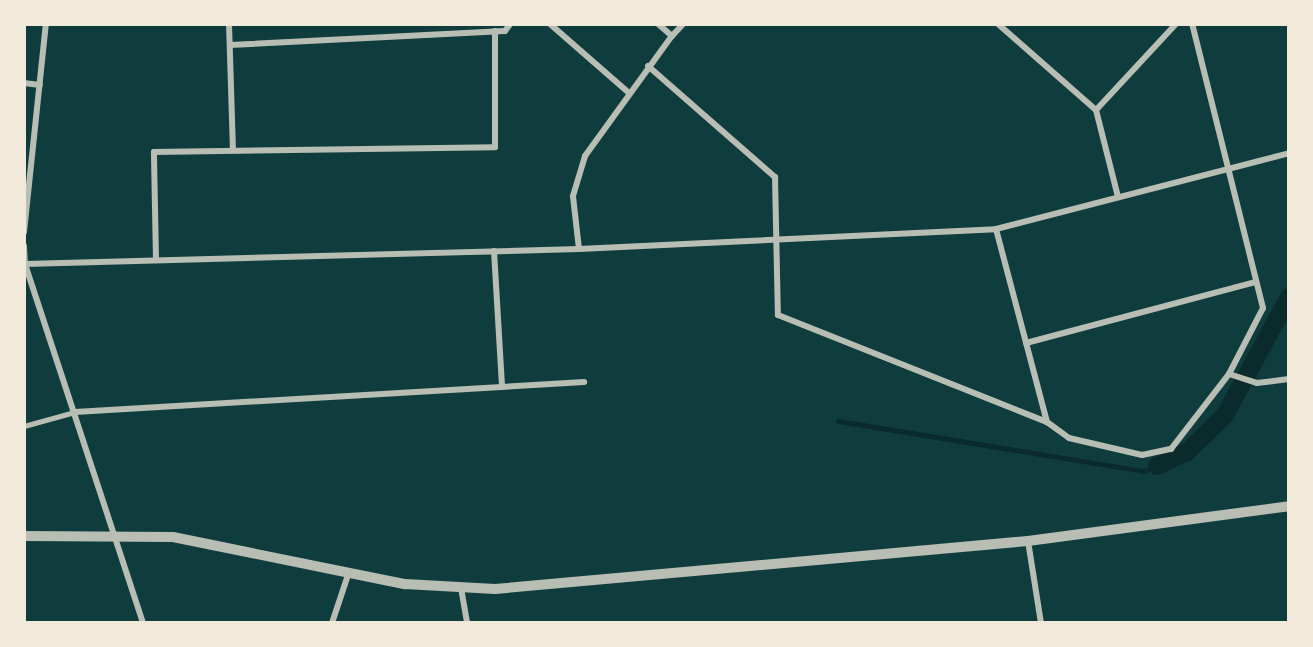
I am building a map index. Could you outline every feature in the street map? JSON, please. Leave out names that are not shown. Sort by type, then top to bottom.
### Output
[{"type":"street","points":[[24,232],[46,24]]},
{"type":"street","points":[[229,24],[232,149]]},
{"type":"street","points":[[230,45],[495,31],[510,24]]},
{"type":"street","points":[[550,24],[628,92]]},
{"type":"street","points":[[658,24],[672,36]]},
{"type":"street","points":[[579,249],[573,196],[585,156],[628,92],[683,24]]},
{"type":"street","points":[[998,24],[1096,110],[1118,197]]},
{"type":"street","points":[[1096,110],[1176,24]]},
{"type":"street","points":[[648,66],[775,177],[778,315],[1047,422],[1069,438],[1142,455],[1171,449],[1229,374],[1263,308],[1192,24]]},
{"type":"street","points":[[156,260],[154,152],[232,149],[495,147],[495,31]]},
{"type":"street","points":[[24,83],[40,85]]},
{"type":"street","points":[[25,264],[579,249],[996,229],[1289,153]]},
{"type":"street","points":[[996,229],[1047,422]]},
{"type":"street","points":[[24,246],[25,264],[143,623]]},
{"type":"street","points":[[494,251],[502,387]]},
{"type":"street","points":[[1026,342],[1256,282]]},
{"type":"street","points":[[1229,374],[1257,383],[1289,379]]},
{"type":"street","points":[[75,412],[584,382]]},
{"type":"street","points":[[24,536],[115,533],[230,544],[349,572],[461,588],[548,585],[1028,541],[1289,506]]},
{"type":"street","points":[[1028,541],[1041,623]]},
{"type":"street","points":[[332,623],[349,572]]},
{"type":"street","points":[[461,588],[467,623]]},
{"type":"lane","points":[[24,426],[75,412]]},
{"type":"waterway","points":[[1157,466],[1187,452],[1225,415],[1289,297]]},
{"type":"waterway","points":[[838,421],[1144,471],[1157,466]]}]
